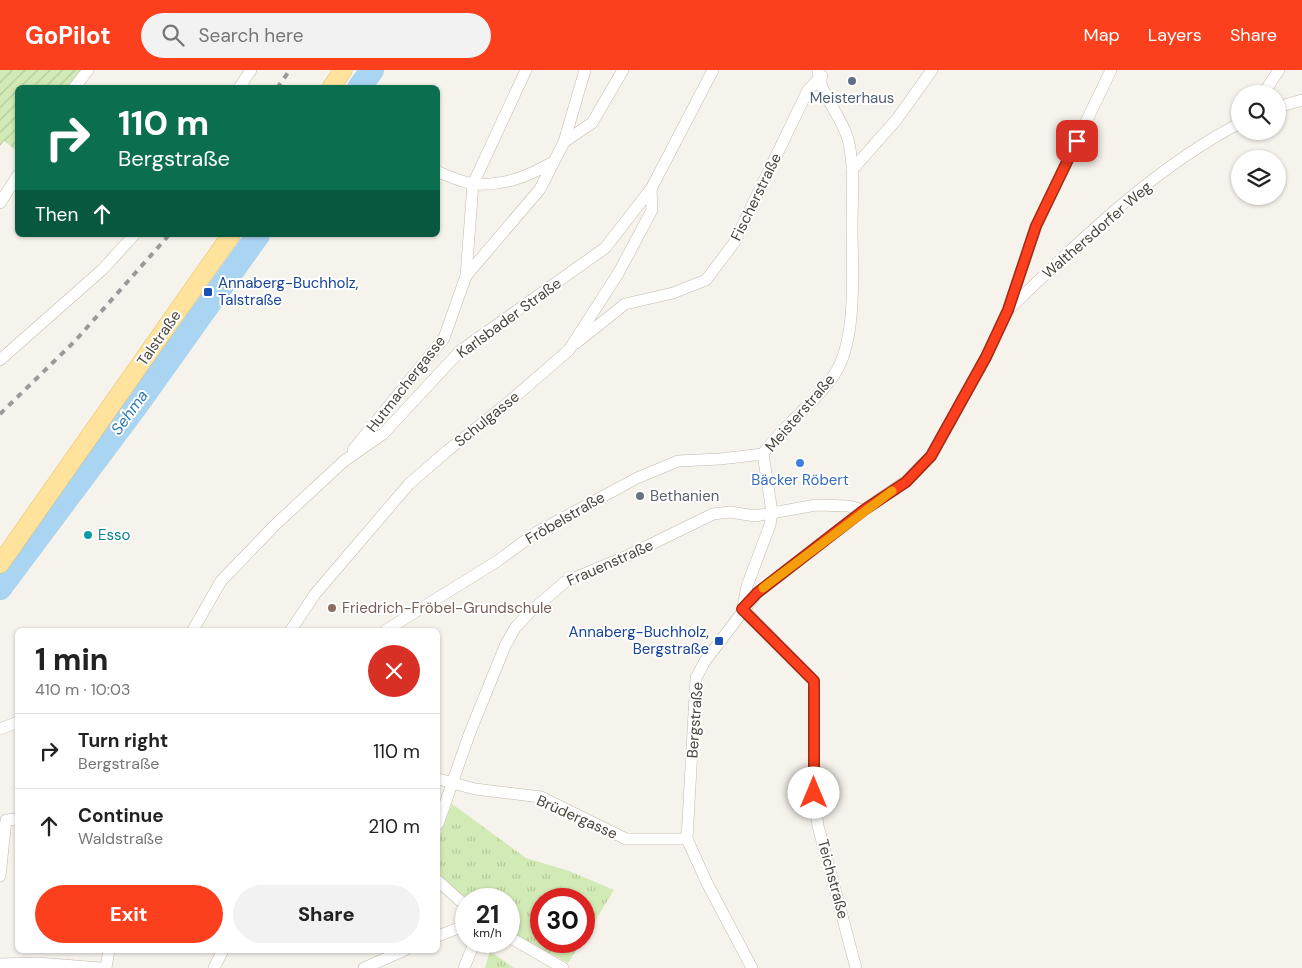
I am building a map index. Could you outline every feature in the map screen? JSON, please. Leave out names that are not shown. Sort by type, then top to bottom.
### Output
[{"type":"main road","points":[[333,85],[343,70]]},
{"type":"main road","name":"Talstraße","points":[[0,564],[230,237]]},
{"type":"street","points":[[76,85],[88,70]]},
{"type":"street","points":[[241,85],[251,70]]},
{"type":"street","points":[[473,184],[526,70]]},
{"type":"street","points":[[466,276],[540,189],[564,142],[585,70]]},
{"type":"street","points":[[564,142],[592,123],[623,70]]},
{"type":"street","name":"Karlsbader Straße","points":[[194,628],[221,581],[276,524],[344,460],[383,434],[460,351],[605,248],[651,190],[713,70]]},
{"type":"street","name":"Fischerstraße","points":[[568,350],[625,304],[673,293],[706,280],[734,243],[808,90],[819,75],[826,70]]},
{"type":"street","points":[[852,170],[897,119],[932,70]]},
{"type":"street","name":"Bergstraße","points":[[752,968],[707,883],[687,839],[696,678],[705,661],[742,609],[757,593],[864,510],[906,482],[931,456],[986,357],[1008,310],[1036,226],[1111,70]]},
{"type":"street","points":[[1269,85],[1279,70]]},
{"type":"street","name":"Meisterstraße","points":[[742,609],[747,586],[770,525],[772,512],[763,454],[777,434],[815,399],[835,374],[844,353],[852,308],[852,170],[848,138],[819,75]]},
{"type":"street","points":[[1286,105],[1302,100]]},
{"type":"street","name":"Walthersdorfer Weg","points":[[1008,310],[1118,207],[1220,133],[1231,128]]},
{"type":"street","points":[[440,173],[473,184],[501,183],[528,176],[553,162]]},
{"type":"street","points":[[0,203],[15,180]]},
{"type":"street","name":"Hutmachergasse","points":[[344,460],[444,338],[466,276],[473,184]]},
{"type":"street","name":"Schulgasse","points":[[292,628],[315,594],[409,484],[503,407],[568,350],[618,272],[652,210],[651,190]]},
{"type":"street","points":[[0,360],[103,269],[132,237]]},
{"type":"street","name":"Fröbelstraße","points":[[389,628],[496,562],[537,532],[637,478],[678,461],[763,454]]},
{"type":"street","name":"Frauenstraße","points":[[440,818],[469,735],[515,628],[547,596],[565,582],[627,556],[713,514],[730,512],[755,516],[816,505],[848,506],[864,510]]},
{"type":"street","name":"Teichstraße","points":[[742,609],[814,681],[814,793],[818,826],[856,968]]},
{"type":"street","points":[[0,729],[15,723]]},
{"type":"street","name":"Brüdergasse","points":[[440,780],[475,789],[541,797],[626,839],[687,839]]},
{"type":"street","points":[[0,876],[12,819]]},
{"type":"street","points":[[440,884],[455,897]]},
{"type":"street","points":[[440,935],[455,929]]},
{"type":"street","points":[[520,943],[562,968]]},
{"type":"street","points":[[106,968],[108,953]]},
{"type":"street","points":[[214,968],[222,953]]},
{"type":"street","points":[[364,968],[398,953]]},
{"type":"street","points":[[464,968],[470,953]]},
{"type":"street","points":[[0,964],[37,963],[101,968]]},
{"type":"green space","points":[[0,70],[81,70],[70,85],[15,85],[15,149],[4,141],[0,146]]},
{"type":"green space","points":[[452,804],[526,858],[569,871],[614,890],[595,921],[595,888],[530,888],[530,942],[520,937],[520,888],[455,888],[455,890],[440,878],[440,834]]},
{"type":"green space","points":[[489,953],[493,953],[514,968],[485,968]]},
{"type":"green space","points":[[550,953],[574,953],[568,963]]},
{"type":"waterway","name":"Sehma","points":[[361,85],[372,70]]},
{"type":"waterway","name":"Sehma","points":[[0,588],[139,402],[257,237]]},
{"type":"railway","points":[[279,85],[290,70]]},
{"type":"railway","points":[[0,414],[75,341],[167,237]]},
{"type":"slow traffic","points":[[763,588],[864,510],[892,491]]},
{"type":"place","name":"Meisterhaus","points":[[852,81]]},
{"type":"place","name":"Annaberg-Buchholz, Talstraße","points":[[208,292]]},
{"type":"place","name":"Bäcker Röbert","points":[[800,463]]},
{"type":"place","name":"Bethanien","points":[[640,496]]},
{"type":"place","name":"Esso","points":[[88,535]]},
{"type":"place","name":"Friedrich-Fröbel-Grundschule","points":[[332,608]]},
{"type":"place","name":"Annaberg-Buchholz, Bergstraße","points":[[719,641]]},
{"type":"route","points":[[814,793],[814,681],[742,609],[757,593],[864,510],[906,482],[931,456],[986,357],[1008,310],[1036,226],[1077,141]]}]
